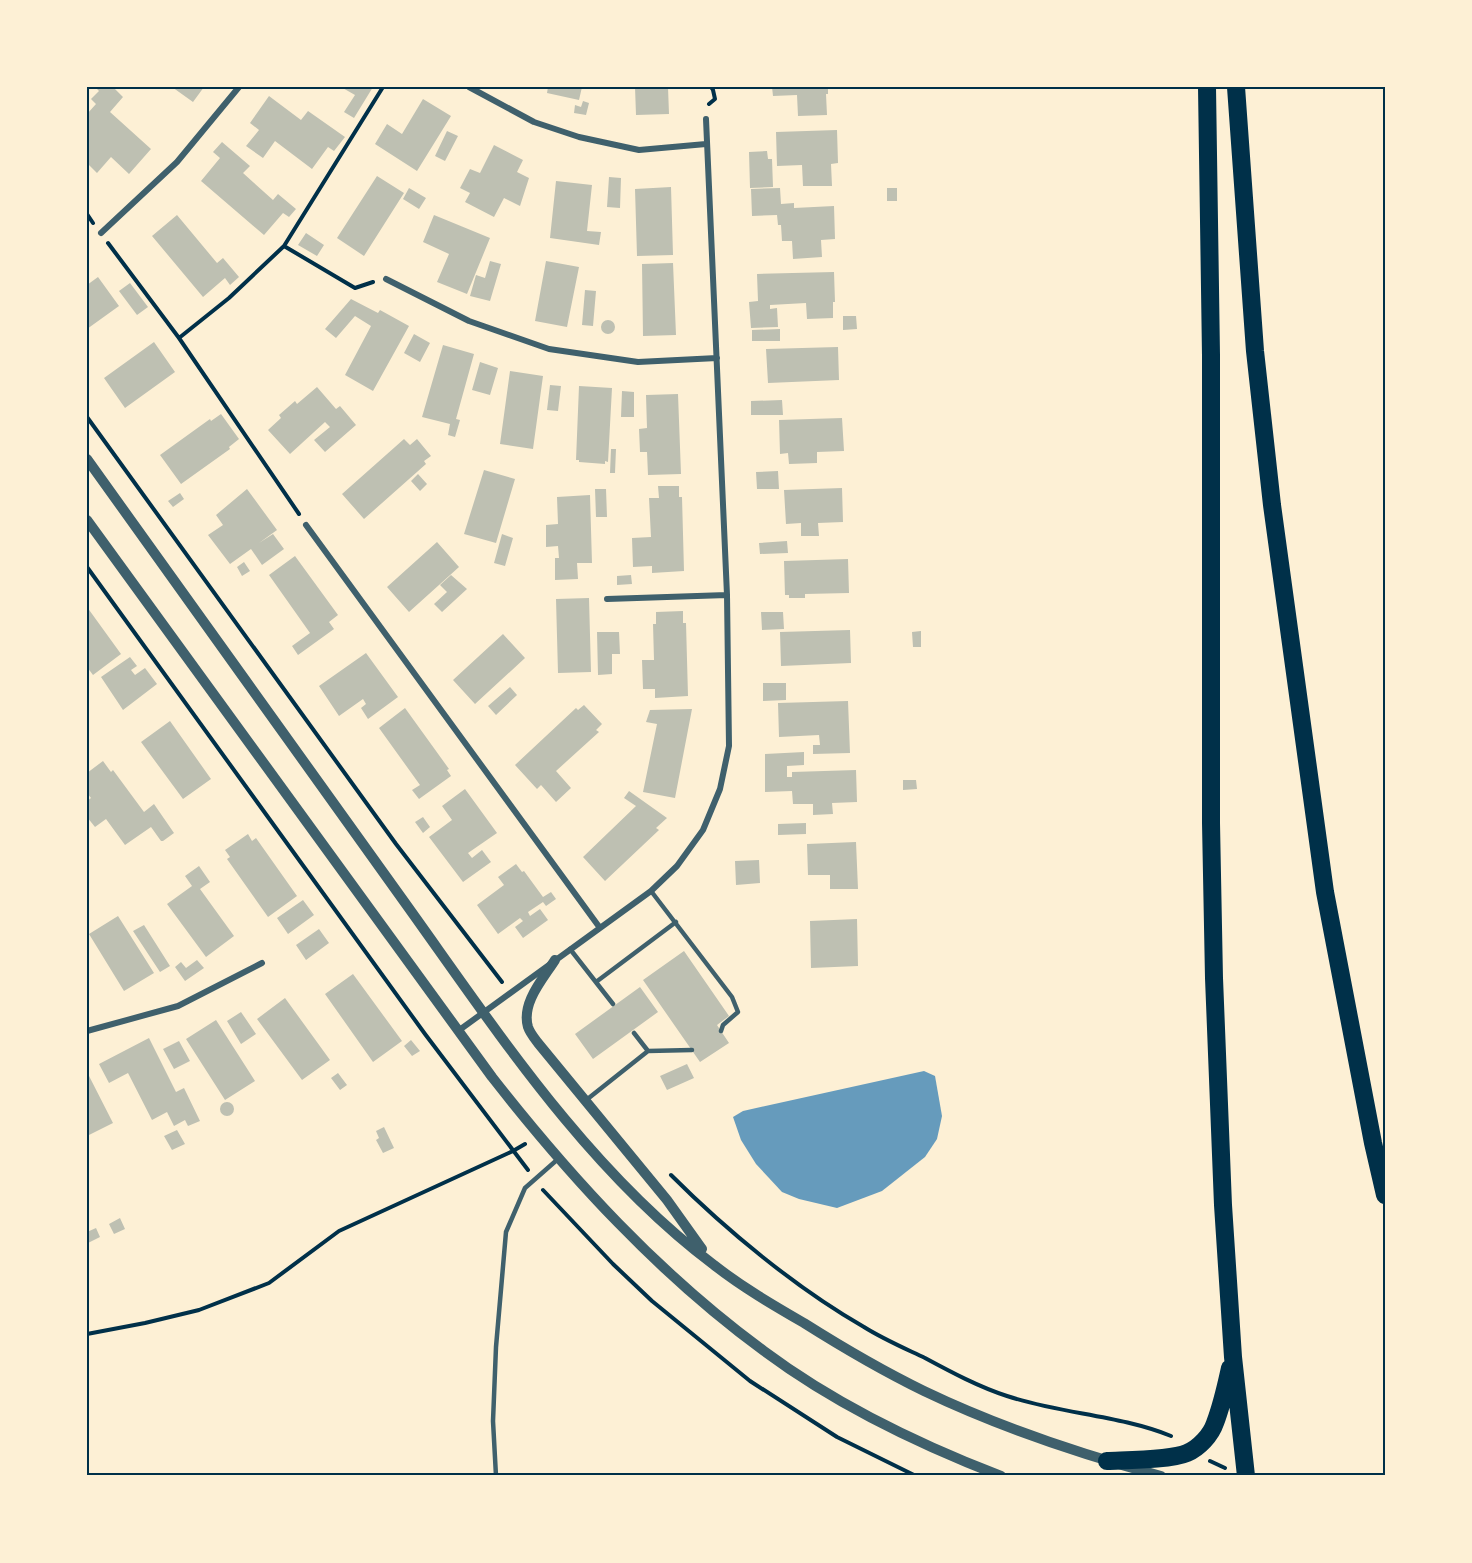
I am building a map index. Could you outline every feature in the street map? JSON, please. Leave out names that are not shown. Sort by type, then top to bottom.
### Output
[{"type":"highway","points":[[1207,87],[1211,355],[1211,823],[1214,966],[1222,1205],[1233,1357],[1246,1476]]},
{"type":"highway","points":[[1236,87],[1255,351],[1272,505],[1325,892],[1385,1195]]},
{"type":"highway","points":[[1107,1461],[1172,1456],[1193,1450],[1207,1438],[1214,1425],[1233,1357]]},
{"type":"street","points":[[101,233],[177,162],[239,87]]},
{"type":"street","points":[[469,87],[534,122],[589,139],[639,150],[706,144]]},
{"type":"street","points":[[458,1031],[651,891],[677,866],[703,830],[720,789],[729,746],[727,595],[706,119]]},
{"type":"street","points":[[386,279],[469,321],[549,350],[638,362],[717,358]]},
{"type":"street","points":[[87,459],[484,1012],[570,1125],[626,1187],[713,1264],[759,1296],[826,1337],[923,1390],[994,1421],[1107,1461],[1161,1476]]},
{"type":"street","points":[[87,520],[458,1031],[558,1159],[645,1251],[687,1289],[764,1351],[815,1386],[870,1417],[957,1459],[1001,1476]]},
{"type":"street","points":[[306,525],[600,928]]},
{"type":"street","points":[[607,599],[727,595]]},
{"type":"street","points":[[555,960],[532,996],[526,1012],[528,1029],[667,1200],[713,1264]]},
{"type":"street","points":[[87,1031],[178,1006],[262,963]]},
{"type":"lane","points":[[651,891],[732,997],[738,1012],[723,1025],[721,1031]]},
{"type":"lane","points":[[596,982],[676,922]]},
{"type":"lane","points":[[570,949],[613,1004]]},
{"type":"lane","points":[[634,1033],[648,1051]]},
{"type":"lane","points":[[585,1101],[648,1051],[692,1050]]},
{"type":"lane","points":[[496,1476],[493,1411],[496,1347],[507,1232],[525,1188],[558,1159]]},
{"type":"path","points":[[179,338],[229,298],[284,246],[383,87]]},
{"type":"path","points":[[87,214],[179,338],[306,525]]},
{"type":"path","points":[[284,246],[355,288],[386,279]]},
{"type":"path","points":[[87,417],[396,844],[510,993]]},
{"type":"path","points":[[87,1334],[199,1310],[269,1283],[339,1231],[513,1151]]},
{"type":"path","points":[[670,1174],[701,1205],[795,1282],[863,1327],[961,1377],[1007,1396],[1146,1427],[1170,1436],[1217,1465],[1246,1476]]},
{"type":"water","points":[[924,1071],[935,1076],[942,1116],[937,1139],[925,1157],[882,1191],[837,1208],[799,1199],[782,1192],[756,1164],[741,1140],[733,1117],[743,1111]]},
{"type":"building","points":[[95,87],[113,87],[123,97],[110,112],[151,149],[129,174],[111,157],[97,173],[87,163],[87,114],[96,104],[91,99],[99,91]]},
{"type":"building","points":[[172,87],[204,87],[193,102]]},
{"type":"building","points":[[341,87],[373,87],[354,118],[344,112],[355,95]]},
{"type":"building","points":[[548,87],[582,87],[579,100],[547,93]]},
{"type":"building","points":[[635,87],[668,87],[669,114],[636,115]]},
{"type":"building","points":[[772,87],[828,87],[827,115],[798,116],[797,95],[773,96]]},
{"type":"building","points":[[269,96],[301,120],[308,111],[345,137],[334,151],[328,147],[312,169],[275,141],[263,158],[246,146],[259,130],[250,123]]},
{"type":"building","points":[[423,99],[451,116],[417,171],[375,144],[387,124],[402,134]]},
{"type":"building","points":[[583,101],[589,103],[586,115],[574,113],[575,105],[581,107]]},
{"type":"building","points":[[837,130],[838,163],[831,164],[832,186],[803,186],[802,165],[777,166],[776,132]]},
{"type":"building","points":[[447,131],[458,136],[445,161],[435,156]]},
{"type":"building","points":[[222,142],[250,166],[243,173],[273,200],[278,194],[296,209],[289,217],[283,213],[264,235],[201,181],[220,158],[213,152]]},
{"type":"building","points":[[494,145],[523,160],[517,172],[529,178],[520,206],[504,198],[494,217],[465,202],[470,193],[460,188],[470,169],[480,173]]},
{"type":"building","points":[[767,151],[768,159],[772,159],[773,187],[750,188],[749,152]]},
{"type":"building","points":[[377,176],[404,193],[364,256],[337,238]]},
{"type":"building","points":[[609,177],[621,178],[620,208],[607,207]]},
{"type":"building","points":[[556,181],[592,185],[587,231],[601,232],[599,245],[550,238]]},
{"type":"building","points":[[671,187],[673,255],[637,256],[635,189]]},
{"type":"building","points":[[409,188],[426,198],[419,209],[403,199]]},
{"type":"building","points":[[780,188],[781,204],[794,203],[794,208],[834,206],[835,239],[821,240],[822,257],[793,259],[792,241],[782,241],[781,225],[778,225],[777,215],[752,216],[751,189]]},
{"type":"building","points":[[887,188],[897,188],[897,201],[887,201]]},
{"type":"building","points":[[177,215],[217,263],[223,258],[239,277],[230,285],[225,278],[203,297],[152,236]]},
{"type":"building","points":[[434,215],[490,238],[467,294],[437,282],[449,254],[423,242]]},
{"type":"building","points":[[306,233],[324,245],[317,256],[298,245]]},
{"type":"building","points":[[490,261],[501,264],[490,301],[470,296],[476,275],[485,278]]},
{"type":"building","points":[[546,261],[579,267],[567,327],[535,321]]},
{"type":"building","points":[[673,263],[676,335],[643,336],[642,264]]},
{"type":"building","points":[[834,272],[833,318],[807,319],[806,303],[770,305],[770,309],[777,308],[778,327],[751,328],[749,302],[758,301],[757,274]]},
{"type":"building","points":[[98,277],[119,306],[87,329],[87,285]]},
{"type":"building","points":[[130,283],[148,307],[137,315],[119,291]]},
{"type":"building","points":[[585,290],[596,291],[593,326],[582,325]]},
{"type":"building","points":[[351,299],[378,313],[380,310],[409,326],[373,391],[345,375],[371,326],[355,316],[336,338],[325,329]]},
{"type":"building","points":[[843,316],[856,316],[857,329],[843,330]]},
{"type":"building","points":[[608,320],[613,322],[615,327],[613,332],[608,334],[603,332],[601,327],[603,322]]},
{"type":"building","points":[[780,329],[780,341],[752,341],[752,330]]},
{"type":"building","points":[[414,334],[430,343],[420,362],[404,353]]},
{"type":"building","points":[[154,342],[175,372],[125,408],[104,378]]},
{"type":"building","points":[[443,345],[474,354],[456,419],[460,420],[455,437],[448,435],[450,424],[422,417]]},
{"type":"building","points":[[838,347],[839,380],[768,383],[766,349]]},
{"type":"building","points":[[480,362],[498,368],[490,395],[472,390]]},
{"type":"building","points":[[510,371],[543,376],[533,449],[500,444]]},
{"type":"building","points":[[550,385],[561,386],[558,411],[547,410]]},
{"type":"building","points":[[579,386],[612,388],[608,462],[605,461],[605,464],[576,460]]},
{"type":"building","points":[[317,387],[336,409],[340,406],[356,425],[325,452],[314,440],[330,427],[325,422],[290,454],[268,430],[281,418],[279,415],[295,401],[297,404]]},
{"type":"building","points":[[622,391],[634,392],[634,417],[621,417]]},
{"type":"building","points":[[678,394],[681,474],[648,475],[647,452],[640,452],[639,429],[647,428],[646,395]]},
{"type":"building","points":[[782,400],[783,415],[751,415],[751,401]]},
{"type":"building","points":[[221,414],[239,439],[229,447],[230,449],[181,484],[160,455],[210,419],[211,421]]},
{"type":"building","points":[[842,418],[844,451],[817,452],[817,463],[789,464],[788,453],[780,454],[779,420]]},
{"type":"building","points":[[404,439],[410,445],[417,439],[431,456],[424,461],[426,464],[364,519],[342,494]]},
{"type":"building","points":[[611,449],[616,449],[615,473],[610,473]]},
{"type":"building","points":[[484,470],[515,479],[496,543],[464,534]]},
{"type":"building","points":[[778,471],[779,489],[757,489],[756,472]]},
{"type":"building","points":[[418,474],[427,484],[420,491],[411,481]]},
{"type":"building","points":[[658,486],[679,486],[679,497],[682,497],[684,571],[652,573],[652,566],[633,567],[632,538],[651,537],[649,498],[659,498]]},
{"type":"building","points":[[842,488],[843,522],[818,523],[819,536],[801,536],[801,523],[786,524],[784,490]]},
{"type":"building","points":[[247,489],[277,530],[259,543],[273,534],[284,549],[262,565],[251,549],[230,564],[208,535],[223,525],[216,515]]},
{"type":"building","points":[[595,489],[606,489],[607,517],[596,517]]},
{"type":"building","points":[[180,493],[184,499],[173,507],[168,501]]},
{"type":"building","points":[[590,495],[592,563],[577,563],[578,579],[555,580],[555,558],[559,558],[558,546],[546,547],[546,525],[558,524],[557,497]]},
{"type":"building","points":[[502,534],[513,538],[505,566],[494,563]]},
{"type":"building","points":[[787,541],[788,553],[760,554],[759,543]]},
{"type":"building","points":[[437,542],[459,567],[409,612],[387,587]]},
{"type":"building","points":[[295,556],[338,615],[329,622],[334,629],[298,655],[292,646],[310,633],[269,575]]},
{"type":"building","points":[[848,559],[849,593],[805,594],[805,598],[789,598],[789,595],[785,595],[784,561]]},
{"type":"building","points":[[244,562],[250,571],[242,576],[237,567]]},
{"type":"building","points":[[451,575],[467,589],[442,612],[434,604],[447,592],[440,585]]},
{"type":"building","points":[[631,575],[632,584],[617,585],[617,576]]},
{"type":"building","points":[[589,598],[591,672],[558,673],[556,599]]},
{"type":"building","points":[[87,607],[121,654],[93,675],[87,667]]},
{"type":"building","points":[[683,611],[683,623],[686,623],[688,696],[655,698],[655,689],[643,689],[642,660],[654,660],[653,624],[656,624],[656,612]]},
{"type":"building","points":[[761,612],[783,612],[784,629],[762,630]]},
{"type":"building","points":[[850,630],[851,663],[781,666],[780,632]]},
{"type":"building","points":[[921,631],[921,647],[913,647],[912,632]]},
{"type":"building","points":[[597,632],[619,632],[620,654],[612,654],[612,674],[598,675]]},
{"type":"building","points":[[503,634],[525,658],[475,704],[453,680]]},
{"type":"building","points":[[366,653],[398,697],[368,719],[361,708],[366,704],[363,699],[339,716],[319,686]]},
{"type":"building","points":[[130,657],[137,666],[131,670],[135,675],[145,668],[157,684],[123,710],[101,677]]},
{"type":"building","points":[[763,683],[786,683],[786,700],[763,701]]},
{"type":"building","points":[[510,687],[517,695],[496,715],[488,706]]},
{"type":"building","points":[[848,701],[850,753],[813,754],[813,745],[820,745],[819,735],[779,737],[778,703]]},
{"type":"building","points":[[584,705],[602,724],[596,730],[599,732],[556,771],[571,788],[556,802],[541,785],[537,789],[515,765],[576,708],[578,710]]},
{"type":"building","points":[[405,708],[449,769],[447,770],[451,776],[419,799],[412,790],[420,785],[379,728]]},
{"type":"building","points":[[692,709],[675,798],[643,792],[657,724],[646,722],[650,710]]},
{"type":"building","points":[[170,721],[211,779],[183,799],[141,742]]},
{"type":"building","points":[[804,752],[804,765],[787,766],[787,777],[792,777],[792,772],[856,770],[857,802],[832,803],[833,814],[813,815],[813,804],[793,804],[792,791],[765,792],[765,754]]},
{"type":"building","points":[[103,761],[111,772],[113,770],[144,812],[154,804],[174,833],[161,841],[151,827],[125,845],[106,819],[95,827],[87,817],[87,801],[91,798],[87,793],[89,788],[87,773]]},
{"type":"building","points":[[903,780],[916,780],[917,789],[903,790]]},
{"type":"building","points":[[465,789],[497,833],[468,853],[472,858],[482,850],[491,862],[463,882],[429,837],[452,820],[442,806]]},
{"type":"building","points":[[629,791],[667,818],[656,828],[659,830],[605,881],[583,857],[636,806],[624,798]]},
{"type":"building","points":[[423,817],[430,827],[423,833],[415,822]]},
{"type":"building","points":[[806,823],[806,834],[778,835],[778,824]]},
{"type":"building","points":[[248,834],[252,841],[256,838],[297,896],[268,917],[227,859],[230,857],[225,850]]},
{"type":"building","points":[[856,842],[858,889],[830,889],[830,875],[808,875],[807,844]]},
{"type":"building","points":[[759,860],[760,883],[736,885],[735,861]]},
{"type":"building","points":[[516,864],[543,897],[551,892],[556,899],[546,906],[543,902],[528,912],[530,916],[540,909],[548,920],[523,938],[515,927],[523,921],[520,918],[498,934],[477,905],[504,885],[498,877]]},
{"type":"building","points":[[199,866],[210,882],[200,889],[234,936],[206,957],[167,904],[192,886],[185,876]]},
{"type":"building","points":[[303,900],[314,915],[288,934],[277,918]]},
{"type":"building","points":[[118,916],[154,973],[124,991],[89,934]]},
{"type":"building","points":[[857,919],[858,966],[811,968],[810,921]]},
{"type":"building","points":[[144,925],[170,966],[160,972],[133,931]]},
{"type":"building","points":[[319,929],[329,943],[306,960],[296,945]]},
{"type":"building","points":[[684,951],[729,1016],[717,1025],[729,1043],[700,1062],[643,980]]},
{"type":"building","points":[[197,960],[204,968],[185,981],[175,967],[181,962],[186,968]]},
{"type":"building","points":[[353,974],[402,1041],[373,1062],[325,994]]},
{"type":"building","points":[[640,987],[658,1012],[593,1059],[575,1034]]},
{"type":"building","points":[[285,998],[330,1060],[302,1080],[257,1019]]},
{"type":"building","points":[[241,1012],[256,1034],[241,1044],[227,1021]]},
{"type":"building","points":[[216,1020],[255,1081],[225,1100],[186,1039]]},
{"type":"building","points":[[149,1038],[176,1092],[184,1088],[200,1121],[188,1126],[185,1120],[174,1126],[167,1112],[152,1120],[128,1073],[109,1083],[99,1064]]},
{"type":"building","points":[[411,1040],[420,1051],[412,1056],[404,1046]]},
{"type":"building","points":[[179,1041],[190,1061],[174,1069],[163,1049]]},
{"type":"building","points":[[687,1064],[694,1078],[667,1090],[660,1076]]},
{"type":"building","points":[[87,1072],[113,1123],[87,1136]]},
{"type":"building","points":[[338,1073],[347,1085],[340,1090],[331,1078]]},
{"type":"building","points":[[227,1102],[232,1104],[234,1109],[232,1114],[227,1116],[222,1114],[220,1109],[222,1104]]},
{"type":"building","points":[[384,1127],[394,1148],[383,1153],[376,1140],[379,1138],[376,1131]]},
{"type":"building","points":[[177,1130],[185,1144],[172,1150],[164,1136]]},
{"type":"building","points":[[120,1218],[125,1229],[114,1234],[109,1224]]},
{"type":"building","points":[[96,1228],[100,1237],[88,1243],[87,1232]]}]
